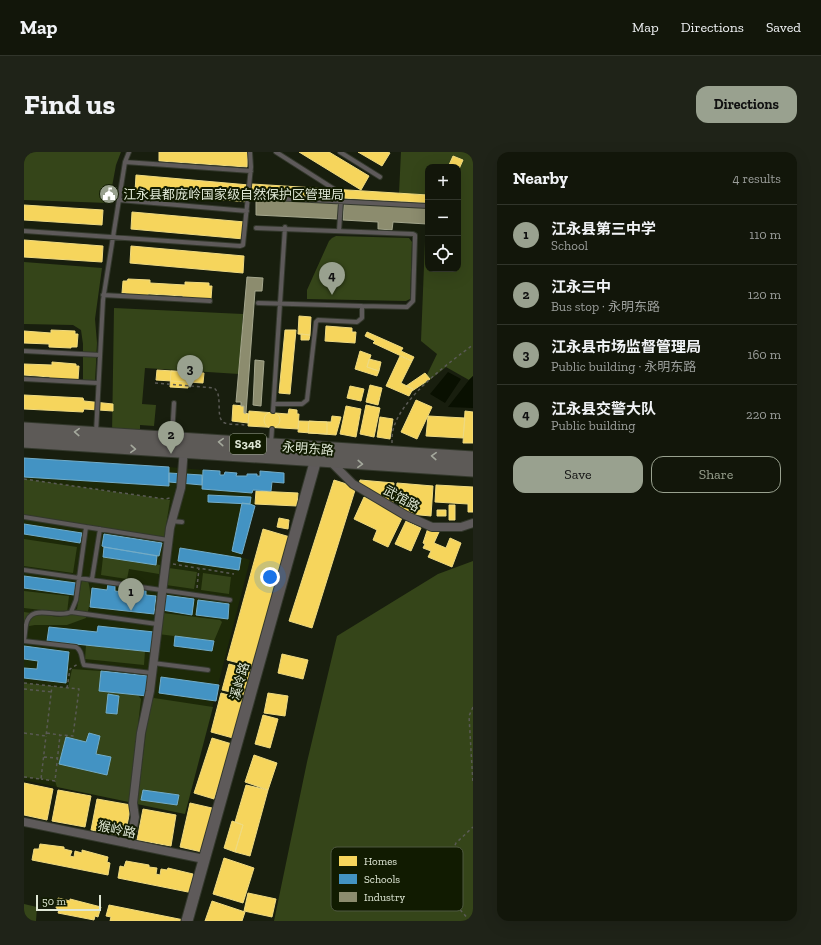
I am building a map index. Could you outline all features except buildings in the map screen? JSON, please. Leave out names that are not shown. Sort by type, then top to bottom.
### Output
[{"type":"main road","name":"永明东路","points":[[24,429],[96,433],[180,443],[317,455],[473,458]]},
{"type":"main road","name":"永明东路","points":[[24,441],[271,446],[317,455],[331,462],[473,470]]},
{"type":"street","points":[[130,844],[135,817],[133,803],[136,772],[141,733],[150,691],[168,540],[171,521],[181,488],[180,443]]},
{"type":"street","name":"溪岭路","points":[[187,921],[317,455]]},
{"type":"street","name":"武馆路","points":[[331,462],[353,484],[404,515],[432,527],[461,527],[473,523]]},
{"type":"street","name":"猴岭路","points":[[24,822],[204,859]]},
{"type":"lane","points":[[96,433],[103,295],[125,162],[129,152]]},
{"type":"lane","points":[[24,231],[240,246],[244,245],[251,170],[250,152]]},
{"type":"lane","points":[[276,152],[334,189]]},
{"type":"lane","points":[[340,152],[380,177]]},
{"type":"lane","points":[[125,162],[251,170]]},
{"type":"lane","points":[[254,196],[425,206]]},
{"type":"lane","points":[[119,200],[247,211]]},
{"type":"lane","points":[[340,231],[341,201]]},
{"type":"lane","points":[[256,228],[285,228],[415,235],[413,301],[407,307],[258,303]]},
{"type":"lane","points":[[273,411],[285,228]]},
{"type":"lane","points":[[103,295],[210,301]]},
{"type":"lane","points":[[274,404],[302,404],[307,400],[316,322],[318,320],[357,322],[362,318],[362,306]]},
{"type":"lane","points":[[24,351],[100,355]]},
{"type":"lane","points":[[24,379],[98,383]]},
{"type":"lane","points":[[174,403],[180,443]]},
{"type":"lane","points":[[271,446],[272,429]]},
{"type":"lane","points":[[24,517],[168,540]]},
{"type":"lane","points":[[171,521],[182,522]]},
{"type":"lane","points":[[86,527],[76,600],[71,612],[66,615],[44,612],[34,613],[26,619],[24,640],[76,647],[82,654],[84,665],[152,673]]},
{"type":"lane","points":[[92,579],[100,529]]},
{"type":"lane","points":[[24,570],[230,600]]},
{"type":"lane","points":[[71,612],[157,624]]},
{"type":"lane","points":[[153,663],[208,670]]},
{"type":"path","points":[[24,156],[31,152]]},
{"type":"path","points":[[392,444],[393,430],[408,402],[421,387],[473,345]]},
{"type":"path","points":[[155,383],[214,388],[217,390],[219,396],[220,416],[222,421],[226,423],[245,425]]},
{"type":"path","points":[[24,480],[165,499],[178,497]]},
{"type":"path","points":[[165,563],[234,574]]},
{"type":"path","points":[[196,595],[199,568]]},
{"type":"path","points":[[67,688],[70,669],[82,660]]},
{"type":"path","points":[[24,733],[60,734],[73,736],[79,689],[24,683],[24,688],[52,692]]},
{"type":"path","points":[[41,779],[52,686]]},
{"type":"path","points":[[473,707],[469,716],[473,784]]},
{"type":"path","points":[[24,777],[55,781],[60,734]]},
{"type":"path","points":[[44,757],[57,758]]},
{"type":"path","points":[[454,847],[456,843],[473,827]]},
{"type":"path","points":[[461,911],[470,921]]},
{"type":"shaded area","points":[[24,152],[121,152],[116,165],[109,203],[24,200]]},
{"type":"shaded area","points":[[401,152],[473,152],[473,376],[469,380],[446,367],[421,387],[437,354],[421,341],[425,241],[425,272],[461,272],[461,164],[425,164],[425,195],[399,193]]},
{"type":"shaded area","points":[[336,236],[409,238],[412,242],[410,299],[406,301],[307,299],[307,290],[329,241]]},
{"type":"shaded area","points":[[24,262],[102,268],[95,319],[97,343],[95,383],[83,382],[83,344],[81,330],[73,325],[24,324]]},
{"type":"shaded area","points":[[114,308],[243,314],[239,374],[145,368],[142,404],[156,405],[154,426],[140,425],[140,436],[112,434]]},
{"type":"shaded area","points":[[448,372],[461,379],[445,403],[430,394]]},
{"type":"shaded area","points":[[473,376],[473,408],[448,407],[469,380]]},
{"type":"shaded area","points":[[169,467],[203,470],[202,489],[252,493],[255,506],[241,557],[250,560],[185,814],[24,780],[24,477]]},
{"type":"shaded area","points":[[24,479],[170,500],[164,539],[24,517]]},
{"type":"shaded area","points":[[24,539],[77,547],[73,573],[24,566]]},
{"type":"shaded area","points":[[103,557],[160,565],[159,574],[129,569],[127,579],[101,575]]},
{"type":"shaded area","points":[[473,561],[473,921],[274,921],[307,762],[337,636],[438,574]]},
{"type":"shaded area","points":[[169,568],[197,572],[194,589],[166,585]]},
{"type":"shaded area","points":[[203,573],[231,577],[229,594],[201,590]]},
{"type":"shaded area","points":[[82,579],[88,581],[90,591],[86,618],[67,625],[35,625],[24,627],[24,612],[59,617],[69,615],[77,609]]},
{"type":"shaded area","points":[[24,591],[69,596],[67,613],[24,608]]},
{"type":"shaded area","points":[[163,613],[220,620],[222,622],[214,641],[158,634]]},
{"type":"shaded area","points":[[86,645],[145,651],[144,665],[85,659]]},
{"type":"shaded area","points":[[72,669],[101,671],[99,691],[138,695],[141,699],[129,802],[57,787],[55,781],[24,777],[24,683],[68,688]]},
{"type":"shaded area","points":[[154,698],[213,707],[185,814],[137,804],[150,700]]},
{"type":"shaded area","points":[[24,904],[37,907],[36,921],[24,921]]},
{"type":"place","name":"江永县都庞岭国家级自然保护区管理局","points":[[109,194]]},
{"type":"place","name":"江永县交警大队","points":[[332,295]]},
{"type":"place","name":"江永县市场监督管理局","points":[[190,388]]},
{"type":"place","name":"江永三中","points":[[171,454]]},
{"type":"place","name":"江永县第三中学","points":[[131,611]]}]
